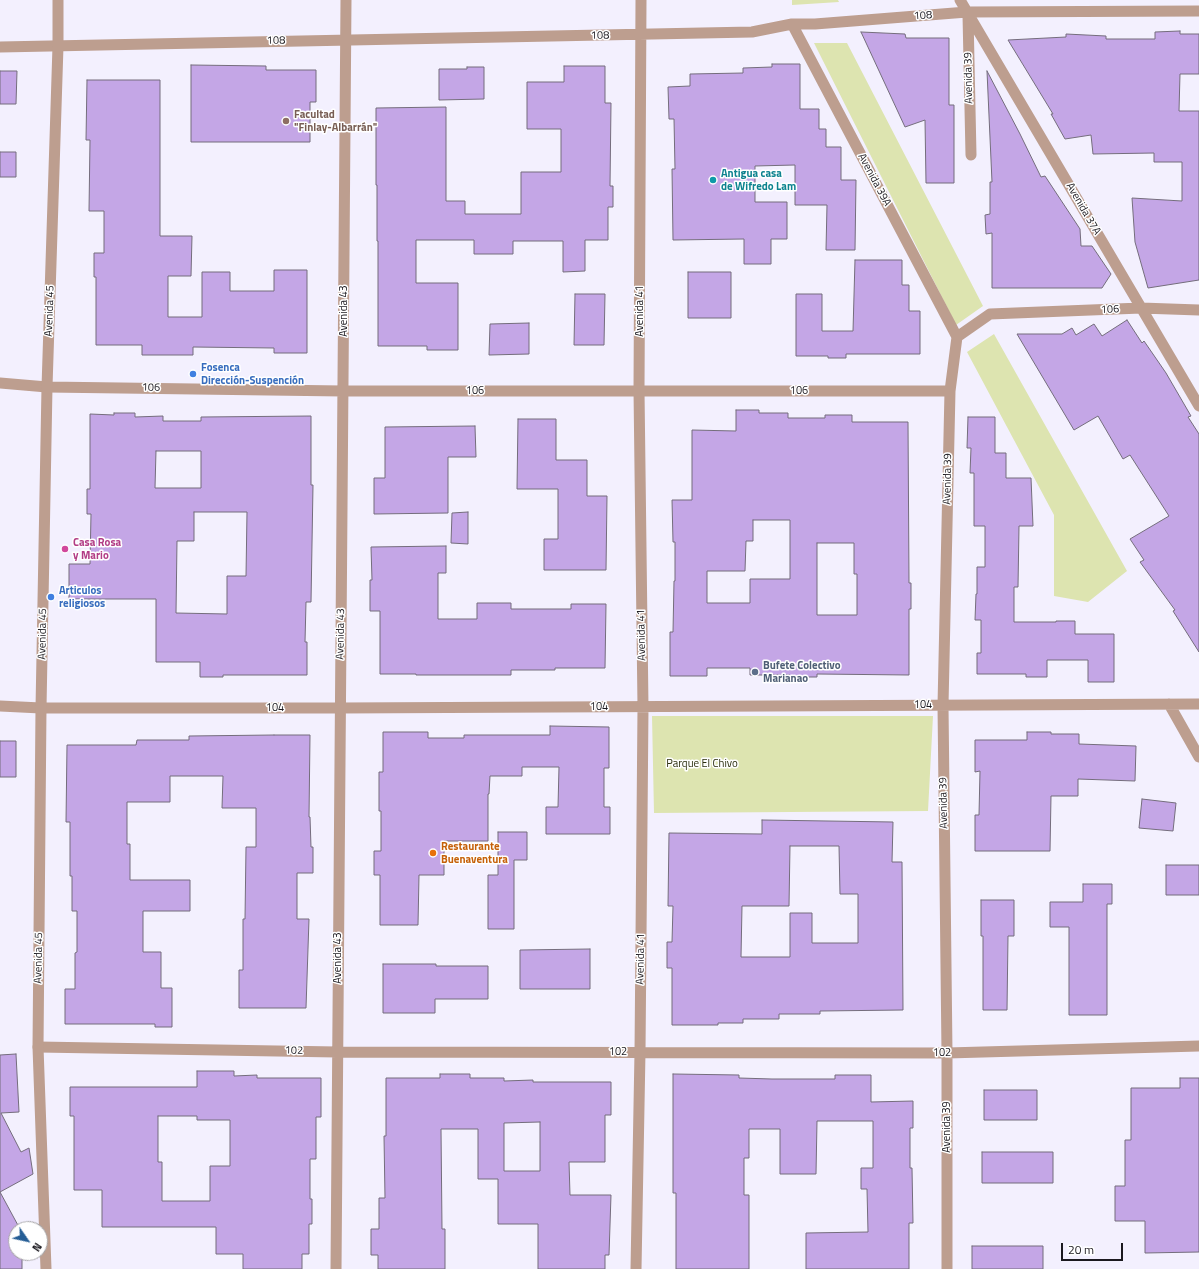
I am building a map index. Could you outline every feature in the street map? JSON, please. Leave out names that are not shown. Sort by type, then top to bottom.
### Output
[{"type":"street","name":"Avenida 45","points":[[46,1269],[38,1047],[41,708],[47,387],[58,46],[58,0]]},
{"type":"street","name":"Avenida 43","points":[[336,1269],[346,0]]},
{"type":"street","name":"Avenida 41","points":[[636,1269],[640,1052],[643,707],[639,390],[641,0]]},
{"type":"street","points":[[960,0],[968,12]]},
{"type":"street","name":"Avenida 39","points":[[967,0],[971,156]]},
{"type":"street","name":"108","points":[[0,47],[752,32],[792,24],[815,24],[968,12],[1199,11]]},
{"type":"street","name":"Avenida 37A","points":[[968,12],[1199,406]]},
{"type":"street","name":"Avenida 39A","points":[[792,24],[957,337]]},
{"type":"street","name":"106","points":[[957,337],[990,314],[1141,308],[1199,310]]},
{"type":"street","name":"Avenida 39","points":[[947,1269],[947,1053],[943,705],[950,391],[957,337]]},
{"type":"street","name":"106","points":[[0,383],[47,387],[343,391],[950,391]]},
{"type":"street","points":[[1169,704],[1199,757]]},
{"type":"street","name":"104","points":[[0,706],[41,708],[340,708],[1199,704]]},
{"type":"street","name":"102","points":[[38,1047],[337,1052],[947,1053],[1199,1046]]},
{"type":"green space","points":[[792,0],[838,0],[839,2],[792,5]]},
{"type":"green space","points":[[814,43],[847,43],[983,306],[956,325]]},
{"type":"green space","points":[[994,334],[1127,571],[1088,602],[1054,596],[1054,515],[967,352]]},
{"type":"green space","name":"Parque El Chivo","points":[[652,716],[933,716],[928,811],[654,813]]},
{"type":"building","points":[[1180,31],[1180,34],[1199,34],[1199,74],[1180,74],[1179,111],[1199,111],[1199,280],[1148,288],[1135,242],[1132,198],[1182,201],[1182,162],[1154,162],[1154,153],[1093,154],[1091,135],[1065,139],[1051,114],[1053,114],[1008,40],[1066,37],[1066,34],[1106,36],[1106,39],[1155,39],[1155,32]]},
{"type":"building","points":[[861,32],[905,34],[906,38],[949,38],[949,105],[954,105],[954,183],[926,183],[925,120],[905,127]]},
{"type":"building","points":[[772,64],[800,64],[800,109],[819,109],[819,129],[826,129],[826,147],[841,147],[841,180],[856,180],[855,250],[826,250],[827,205],[795,205],[795,165],[755,166],[755,202],[787,202],[787,239],[771,239],[771,264],[744,264],[744,239],[673,240],[672,169],[675,169],[674,119],[669,119],[668,87],[690,86],[690,74],[743,73],[743,68],[772,67]]},
{"type":"building","points":[[191,65],[266,66],[266,70],[316,70],[316,102],[310,102],[310,142],[191,142]]},
{"type":"building","points":[[564,66],[605,66],[605,103],[611,103],[610,186],[613,186],[613,207],[608,207],[608,240],[585,240],[585,271],[563,272],[563,241],[513,241],[513,254],[474,254],[474,240],[416,240],[416,283],[458,283],[458,350],[427,350],[427,346],[378,346],[376,108],[446,107],[446,201],[465,201],[465,214],[521,214],[521,172],[561,172],[561,129],[527,129],[527,82],[564,82]]},
{"type":"building","points":[[467,67],[484,67],[484,99],[439,100],[439,69],[467,69]]},
{"type":"building","points":[[0,71],[17,71],[16,104],[0,104]]},
{"type":"building","points":[[987,71],[1041,177],[1045,176],[1080,229],[1081,246],[1092,246],[1111,274],[1102,288],[992,288],[992,233],[986,234],[985,215],[990,214],[990,182],[992,182]]},
{"type":"building","points":[[87,80],[160,80],[160,236],[192,236],[191,276],[168,276],[168,317],[202,317],[202,272],[230,272],[230,291],[274,291],[274,270],[307,270],[307,353],[274,353],[274,348],[193,347],[193,355],[142,355],[142,345],[96,345],[96,277],[94,277],[94,253],[104,253],[104,211],[89,211],[90,140],[86,140]]},
{"type":"building","points":[[0,152],[16,152],[16,177],[0,177]]},
{"type":"building","points":[[855,260],[902,260],[902,285],[909,285],[909,311],[920,311],[920,354],[846,354],[846,358],[828,358],[828,356],[796,356],[796,294],[822,294],[822,331],[853,331]]},
{"type":"building","points":[[688,272],[731,272],[731,318],[688,318]]},
{"type":"building","points":[[575,294],[605,294],[604,345],[574,345]]},
{"type":"building","points":[[1127,320],[1142,343],[1144,341],[1166,373],[1191,416],[1188,417],[1199,434],[1199,652],[1173,611],[1175,610],[1140,562],[1144,560],[1130,539],[1169,516],[1130,455],[1123,459],[1098,416],[1074,430],[1017,334],[1062,334],[1072,328],[1076,335],[1094,324],[1102,336]]},
{"type":"building","points":[[529,323],[529,354],[489,355],[490,324]]},
{"type":"building","points":[[736,410],[759,410],[759,413],[788,413],[788,418],[825,418],[825,415],[852,415],[852,422],[908,422],[909,583],[911,583],[911,609],[909,609],[909,675],[817,674],[817,677],[790,677],[790,675],[750,675],[750,668],[707,668],[707,676],[670,676],[670,632],[673,632],[675,581],[675,542],[673,542],[672,500],[692,500],[692,430],[736,431]],"holes":[[[753,520],[790,520],[790,579],[750,579],[750,603],[707,603],[707,571],[745,571],[746,541],[753,541]],[[817,543],[854,543],[854,574],[857,574],[857,615],[817,615]]]},
{"type":"building","points":[[114,413],[135,413],[135,417],[163,416],[163,421],[201,421],[201,417],[311,416],[311,485],[313,485],[311,602],[306,602],[305,642],[307,642],[307,675],[223,675],[223,677],[200,677],[200,662],[156,662],[156,599],[69,599],[69,564],[90,564],[91,514],[87,514],[87,489],[90,489],[90,414],[114,415]],"holes":[[[156,451],[201,451],[201,488],[155,488]],[[194,512],[247,512],[246,576],[227,576],[227,614],[176,613],[177,541],[194,541]]]},
{"type":"building","points":[[968,417],[995,417],[995,453],[1006,453],[1006,478],[1031,478],[1033,526],[1019,526],[1018,587],[1014,587],[1014,622],[1075,621],[1075,634],[1114,634],[1114,682],[1088,682],[1088,660],[1047,660],[1047,677],[1026,677],[1026,674],[977,674],[977,653],[981,653],[981,620],[975,620],[977,567],[985,567],[985,526],[974,526],[974,473],[970,473],[971,448],[967,448]]},
{"type":"building","points":[[518,419],[556,419],[556,460],[587,460],[587,496],[607,496],[606,570],[544,570],[544,539],[558,539],[558,489],[517,489]]},
{"type":"building","points":[[475,426],[476,457],[448,457],[448,513],[374,514],[374,478],[385,478],[385,427]]},
{"type":"building","points":[[468,512],[468,544],[451,543],[452,513]]},
{"type":"building","points":[[446,546],[446,573],[438,573],[438,619],[477,619],[477,603],[511,603],[511,609],[571,609],[571,604],[606,604],[605,668],[511,670],[511,675],[380,674],[380,611],[370,611],[370,580],[372,580],[371,547]]},
{"type":"building","points":[[550,726],[609,727],[609,768],[604,768],[604,807],[610,807],[610,834],[546,834],[546,807],[558,807],[559,767],[522,767],[522,776],[490,776],[488,794],[488,841],[444,841],[444,875],[419,875],[418,925],[380,925],[380,875],[374,875],[374,851],[381,851],[379,772],[383,772],[383,732],[428,732],[428,738],[464,738],[464,735],[550,735]]},
{"type":"building","points":[[1027,732],[1079,734],[1079,744],[1136,746],[1135,781],[1078,779],[1078,796],[1051,796],[1050,851],[975,851],[975,815],[979,815],[980,771],[975,772],[975,740],[1027,740]]},
{"type":"building","points":[[310,735],[309,817],[311,847],[313,847],[313,873],[297,873],[297,919],[309,919],[306,1008],[239,1008],[239,970],[243,970],[243,919],[245,919],[246,847],[256,847],[256,808],[222,808],[223,776],[170,776],[170,802],[127,802],[127,844],[130,844],[130,880],[190,880],[190,911],[143,911],[143,952],[161,952],[161,988],[172,988],[172,1027],[155,1027],[155,1024],[65,1024],[65,989],[75,989],[75,953],[77,952],[77,911],[72,911],[72,876],[70,876],[70,822],[66,822],[67,745],[136,745],[137,740],[189,740],[189,736]]},
{"type":"building","points":[[0,741],[16,741],[16,777],[0,777]]},
{"type":"building","points":[[1142,799],[1176,803],[1173,831],[1139,828]]},
{"type":"building","points":[[762,820],[893,822],[892,862],[902,862],[903,1010],[820,1011],[820,1014],[779,1014],[779,1019],[743,1019],[743,1023],[718,1023],[718,1025],[672,1025],[672,968],[667,968],[667,942],[672,942],[673,906],[668,906],[669,833],[762,834]],"holes":[[[790,846],[839,846],[840,894],[858,894],[858,943],[812,943],[812,913],[790,913],[790,957],[741,957],[742,906],[789,906]]]},
{"type":"building","points":[[498,832],[527,832],[527,860],[514,860],[514,929],[488,929],[488,875],[498,875]]},
{"type":"building","points":[[1166,865],[1199,865],[1199,895],[1166,895]]},
{"type":"building","points":[[1083,884],[1112,884],[1112,904],[1107,904],[1107,1015],[1069,1015],[1069,927],[1050,927],[1050,902],[1083,902]]},
{"type":"building","points":[[981,900],[1014,900],[1014,936],[1008,936],[1007,1010],[983,1010],[983,936],[981,936]]},
{"type":"building","points":[[590,949],[590,989],[520,989],[520,950]]},
{"type":"building","points":[[383,964],[488,966],[488,999],[435,999],[435,1013],[383,1013]]},
{"type":"building","points":[[16,1054],[19,1112],[1,1113],[21,1152],[29,1148],[33,1174],[0,1192],[0,1055]]},
{"type":"building","points":[[197,1071],[234,1071],[234,1076],[257,1075],[257,1078],[321,1078],[321,1117],[316,1117],[316,1159],[310,1159],[310,1199],[312,1199],[312,1224],[309,1224],[309,1254],[302,1254],[302,1269],[243,1269],[243,1254],[216,1254],[216,1227],[102,1227],[102,1190],[74,1190],[74,1116],[70,1116],[70,1087],[197,1087]],"holes":[[[158,1116],[197,1116],[197,1120],[230,1120],[230,1166],[210,1166],[210,1201],[162,1201],[162,1162],[158,1162]]]},
{"type":"building","points":[[440,1074],[470,1074],[470,1078],[504,1078],[504,1081],[533,1080],[533,1082],[611,1082],[611,1115],[605,1115],[605,1162],[569,1162],[570,1195],[611,1195],[609,1255],[605,1255],[605,1269],[538,1269],[538,1224],[498,1224],[498,1179],[478,1179],[478,1129],[441,1129],[442,1229],[445,1229],[445,1269],[378,1269],[378,1255],[371,1255],[371,1229],[379,1229],[379,1198],[385,1198],[384,1136],[386,1136],[386,1078],[440,1078]],"holes":[[[540,1122],[540,1171],[504,1171],[504,1123]]]},
{"type":"building","points":[[673,1074],[739,1075],[739,1078],[772,1079],[835,1079],[835,1075],[871,1075],[871,1102],[913,1101],[913,1128],[910,1128],[910,1168],[912,1168],[913,1223],[909,1223],[909,1269],[806,1269],[806,1233],[868,1232],[867,1189],[861,1189],[861,1168],[873,1168],[873,1121],[817,1121],[816,1174],[780,1174],[780,1129],[749,1129],[749,1158],[744,1158],[744,1195],[749,1195],[749,1269],[676,1269],[676,1193],[673,1193]]},
{"type":"building","points":[[1180,1078],[1199,1078],[1199,1252],[1145,1253],[1145,1221],[1115,1221],[1115,1186],[1125,1186],[1125,1140],[1131,1140],[1131,1088],[1180,1088]]},
{"type":"building","points":[[984,1090],[1037,1090],[1037,1120],[984,1120]]},
{"type":"building","points":[[982,1152],[1053,1152],[1053,1183],[982,1183]]},
{"type":"building","points":[[0,1192],[16,1221],[8,1221],[8,1261],[22,1261],[22,1269],[0,1269]]},
{"type":"building","points":[[972,1246],[1043,1246],[1043,1269],[972,1269]]},
{"type":"place","name":"Facultad \"Finlay-Albarrán\"","points":[[286,121]]},
{"type":"place","name":"Antigua casa de Wifredo Lam","points":[[713,180]]},
{"type":"place","name":"Fosenca Dirección-Suspención","points":[[193,374]]},
{"type":"place","name":"Casa Rosa y Mario","points":[[65,549]]},
{"type":"place","name":"Articulos religiosos","points":[[51,597]]},
{"type":"place","name":"Bufete Colectivo Marianao","points":[[755,672]]},
{"type":"place","name":"Restaurante Buenaventura","points":[[433,853]]}]
